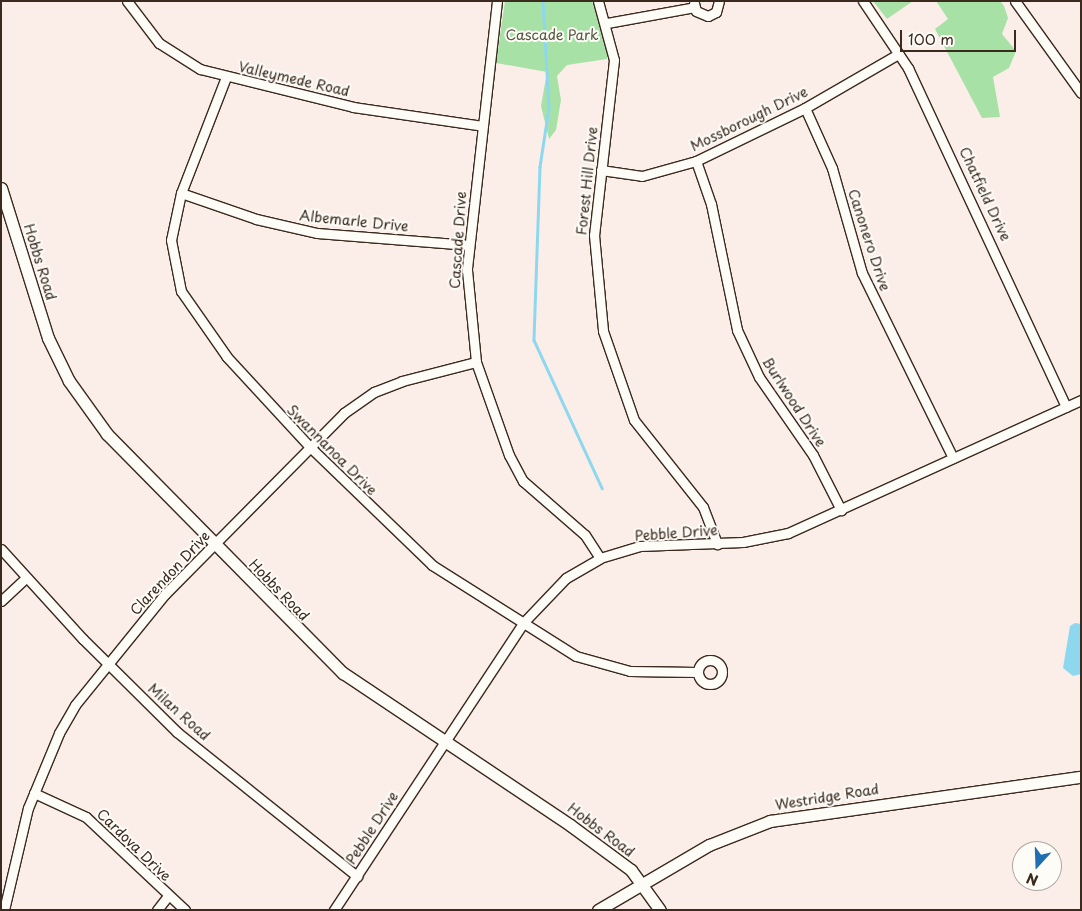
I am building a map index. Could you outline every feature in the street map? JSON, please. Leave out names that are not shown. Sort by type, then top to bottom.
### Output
[{"type":"street","name":"Valleymede Road","points":[[127,1],[143,27],[178,58],[226,77],[353,107],[483,126]]},
{"type":"street","name":"Cascade Drive","points":[[497,1],[469,246],[468,301],[476,362],[505,446],[523,481],[585,536],[600,558]]},
{"type":"street","name":"Forest Hill Drive","points":[[598,1],[607,23],[614,60],[594,235],[596,280],[614,369],[634,420],[703,507],[717,544]]},
{"type":"street","points":[[607,23],[694,4],[708,16],[716,12],[719,1]]},
{"type":"street","name":"Chatfield Drive","points":[[863,1],[898,54],[973,200],[1066,407]]},
{"type":"street","points":[[1015,1],[1081,93]]},
{"type":"street","name":"Mossborough Drive","points":[[601,170],[642,176],[696,161],[805,108],[898,54]]},
{"type":"street","name":"Swannanoa Drive","points":[[226,77],[173,219],[171,258],[187,304],[254,390],[409,546],[523,623],[576,656],[603,666],[646,672],[697,672]]},
{"type":"street","name":"Canonero Drive","points":[[805,108],[832,168],[862,273],[953,458]]},
{"type":"street","name":"Burlwood Drive","points":[[696,161],[711,204],[737,330],[759,377],[813,455],[841,510]]},
{"type":"street","name":"Hobbs Road","points":[[1,188],[48,338],[69,381],[107,434],[214,545],[342,673],[555,814],[642,884],[660,910]]},
{"type":"street","name":"Albemarle Drive","points":[[181,194],[256,219],[316,233],[469,246]]},
{"type":"street","name":"Clarendon Drive","points":[[4,910],[41,770],[75,705],[166,594],[344,413],[374,392],[476,362]]},
{"type":"street","name":"Pebble Drive","points":[[334,910],[523,623],[560,583],[600,558],[640,546],[717,544],[788,533],[1081,400]]},
{"type":"street","name":"Milan Road","points":[[1,549],[25,579],[107,664],[177,732],[357,876]]},
{"type":"street","points":[[1,601],[25,579]]},
{"type":"street","name":"Westridge Road","points":[[598,910],[716,842],[770,821],[1081,776]]},
{"type":"street","name":"Cardova Drive","points":[[34,793],[86,817],[185,910]]},
{"type":"street","points":[[157,910],[168,896]]},
{"type":"green space","name":"Cascade Park","points":[[505,1],[592,1],[607,44],[607,59],[567,65],[557,76],[561,100],[556,130],[549,139],[541,106],[547,72],[496,63]]},
{"type":"green space","points":[[873,1],[913,1],[887,19]]},
{"type":"green space","points":[[936,1],[1000,1],[1004,6],[1008,18],[1002,34],[1016,51],[1009,68],[993,77],[1000,117],[982,118],[935,29],[948,19]]},
{"type":"water","points":[[1075,623],[1081,624],[1081,674],[1073,676],[1063,668],[1070,626]]},
{"type":"waterway","points":[[543,1],[549,108],[540,167],[534,340],[602,488]]}]
